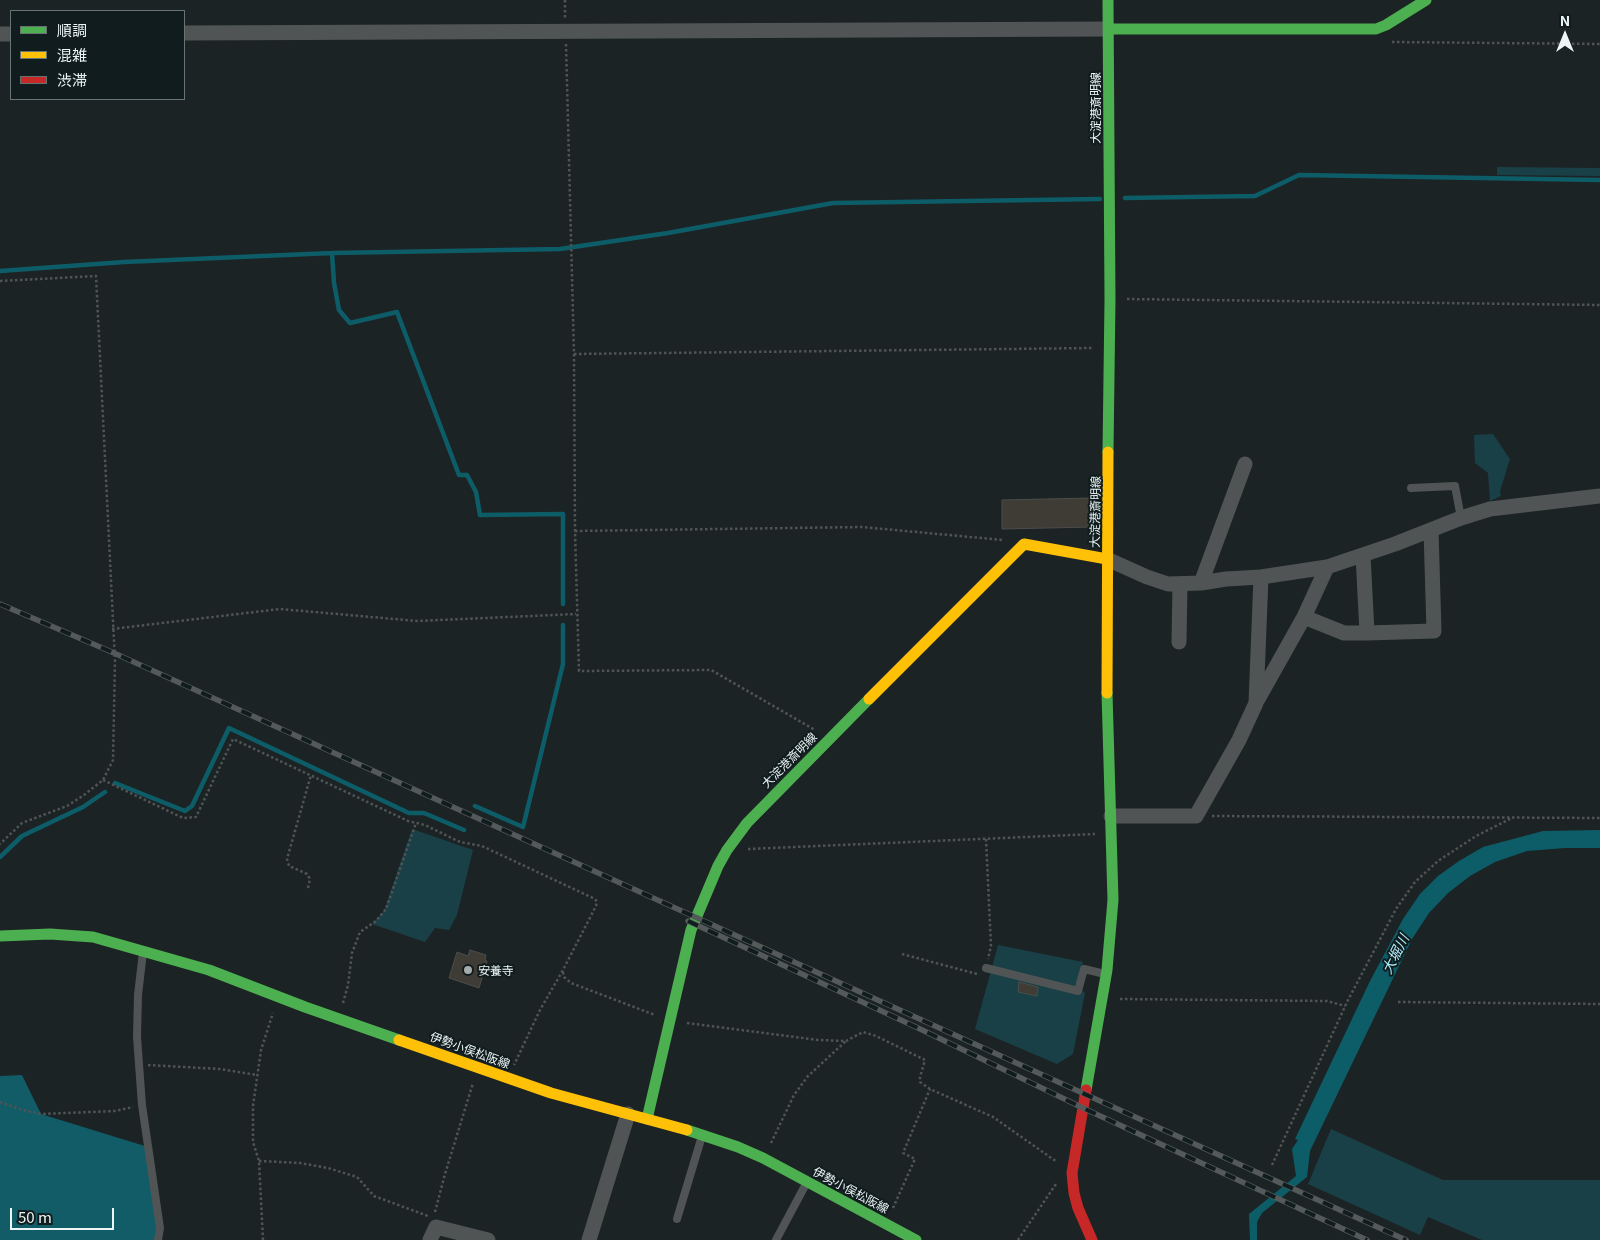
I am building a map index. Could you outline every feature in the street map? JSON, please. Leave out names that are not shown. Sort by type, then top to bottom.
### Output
[{"type":"main road","name":"大淀港斎明線","points":[[647,1119],[691,930],[707,890],[727,850],[759,810],[1024,544],[1107,559],[1110,348],[1108,0]]},
{"type":"main road","points":[[1108,29],[1376,29],[1386,25],[1426,0]]},
{"type":"main road","points":[[1092,1240],[1078,1208],[1072,1173],[1107,974],[1112,918],[1112,833],[1107,728],[1107,559]]},
{"type":"main road","name":"伊勢小俣松阪線","points":[[0,936],[50,934],[74,935],[106,940],[209,970],[508,1079],[702,1134],[763,1158],[916,1240]]},
{"type":"street","points":[[185,33],[1108,29]]},
{"type":"street","points":[[1201,583],[1246,464]]},
{"type":"street","points":[[1107,559],[1146,577],[1168,584],[1261,577],[1327,567],[1490,509],[1600,496]]},
{"type":"street","points":[[1304,617],[1344,633],[1434,631],[1431,530]]},
{"type":"street","points":[[1363,555],[1367,633]]},
{"type":"street","points":[[1111,816],[1196,816],[1239,740],[1256,703],[1304,617],[1327,567]]},
{"type":"street","points":[[1256,703],[1261,577]]},
{"type":"street","points":[[1179,642],[1180,584]]},
{"type":"street","points":[[589,1240],[628,1114]]},
{"type":"street","points":[[430,1240],[436,1227],[488,1240]]},
{"type":"lane","points":[[1411,488],[1455,486],[1462,518]]},
{"type":"lane","points":[[144,950],[138,995],[137,1037],[142,1105],[160,1228],[158,1240]]},
{"type":"lane","points":[[986,968],[1078,992],[1084,969],[1107,974]]},
{"type":"lane","points":[[677,1219],[702,1134]]},
{"type":"lane","points":[[776,1240],[808,1182]]},
{"type":"path","points":[[565,31],[574,354],[575,531],[579,671],[711,670],[830,739]]},
{"type":"path","points":[[1383,42],[1600,44]]},
{"type":"path","points":[[0,281],[96,276],[115,661],[113,760],[103,780],[67,806],[22,823],[0,844]]},
{"type":"path","points":[[1110,299],[1600,305]]},
{"type":"path","points":[[574,354],[1110,348]]},
{"type":"path","points":[[575,531],[862,527],[1014,541],[1024,544]]},
{"type":"path","points":[[112,628],[280,609],[417,621],[577,614]]},
{"type":"path","points":[[103,780],[183,818],[196,817],[233,739],[416,823],[460,842],[482,846],[595,899],[597,902],[596,906],[519,1051],[508,1079]]},
{"type":"path","points":[[308,888],[310,879],[307,874],[289,866],[287,859],[311,775]]},
{"type":"path","points":[[1196,816],[1600,818]]},
{"type":"path","points":[[1272,1165],[1345,1006],[1396,909],[1415,882],[1438,861],[1476,836],[1512,818]]},
{"type":"path","points":[[339,1018],[348,985],[352,953],[360,932],[376,921],[386,909],[416,823]]},
{"type":"path","points":[[727,850],[1112,833]]},
{"type":"path","points":[[902,954],[984,975],[991,946],[986,839]]},
{"type":"path","points":[[563,970],[564,977],[571,983],[671,1021],[818,1040],[846,1041]]},
{"type":"path","points":[[263,1240],[258,1161],[253,1142],[253,1106],[261,1050],[279,997]]},
{"type":"path","points":[[1103,998],[1327,1001],[1345,1006]]},
{"type":"path","points":[[1398,1002],[1600,1004]]},
{"type":"path","points":[[763,1158],[794,1095],[808,1076],[846,1041],[863,1032],[876,1036],[925,1060],[920,1082],[930,1089],[993,1118],[1072,1173],[1053,1186],[1018,1240]]},
{"type":"path","points":[[139,1065],[220,1069],[257,1075]]},
{"type":"path","points":[[258,1161],[300,1163],[328,1168],[357,1177],[374,1196],[434,1218],[458,1129],[479,1068]]},
{"type":"path","points":[[885,1224],[915,1159],[903,1152],[930,1089]]},
{"type":"path","points":[[0,1102],[41,1114],[115,1111],[142,1105]]},
{"type":"shaded area","points":[[1497,167],[1600,168],[1600,176],[1497,175]]},
{"type":"shaded area","points":[[1493,434],[1510,459],[1500,491],[1501,496],[1490,501],[1488,473],[1475,463],[1474,435]]},
{"type":"shaded area","points":[[412,829],[473,850],[457,915],[449,930],[435,928],[425,942],[372,924],[384,911]]},
{"type":"shaded area","points":[[998,945],[1083,962],[1077,986],[1085,993],[1073,1054],[1057,1064],[975,1029]]},
{"type":"shaded area","points":[[22,1075],[41,1114],[148,1147],[158,1240],[0,1240],[0,1076]]},
{"type":"shaded area","points":[[1331,1129],[1443,1180],[1600,1180],[1600,1240],[1482,1240],[1428,1217],[1420,1235],[1308,1184]]},
{"type":"water","name":"大堀川","points":[[1600,830],[1600,848],[1527,851],[1495,862],[1470,876],[1448,893],[1429,913],[1412,939],[1310,1151],[1307,1177],[1262,1213],[1257,1222],[1257,1240],[1250,1240],[1249,1214],[1296,1176],[1292,1149],[1298,1140],[1295,1139],[1370,981],[1403,919],[1420,894],[1438,876],[1483,847],[1543,831]]},
{"type":"building","points":[[1091,498],[1092,527],[1002,529],[1002,500]]},
{"type":"building","name":"安養寺","points":[[470,950],[486,955],[485,961],[487,961],[479,988],[449,978],[457,952],[468,956]]},
{"type":"building","points":[[1019,982],[1038,987],[1037,996],[1018,992]]},
{"type":"waterway","points":[[1125,198],[1255,196],[1299,175],[1600,180]]},
{"type":"waterway","points":[[563,604],[563,514],[480,515],[476,492],[467,475],[459,475],[397,312],[350,323],[339,310],[334,283],[332,253],[560,249],[668,233],[833,203],[1100,199]]},
{"type":"waterway","points":[[0,271],[124,262],[332,253]]},
{"type":"waterway","points":[[475,806],[523,827],[563,664],[563,625]]},
{"type":"waterway","points":[[115,783],[185,811],[192,806],[229,728],[409,813],[424,813],[464,830]]},
{"type":"waterway","points":[[0,857],[22,836],[83,807],[105,792]]},
{"type":"railway","points":[[0,604],[114,653],[1406,1240]]},
{"type":"railway","points":[[688,921],[1367,1240]]},
{"type":"traffic: fast","points":[[1108,0],[1110,299],[1108,452]]},
{"type":"traffic: fast","points":[[1108,29],[1376,29],[1386,25],[1426,0]]},
{"type":"traffic: fast","points":[[1086,1090],[1107,970],[1113,900],[1107,693]]},
{"type":"traffic: fast","points":[[647,1119],[691,930],[718,866],[747,823],[869,699]]},
{"type":"traffic: fast","points":[[0,936],[50,934],[93,937],[209,970],[305,1007],[399,1040]]},
{"type":"traffic: fast","points":[[687,1130],[738,1147],[763,1158],[916,1240]]},
{"type":"traffic: slow","points":[[1107,693],[1108,452]]},
{"type":"traffic: slow","points":[[869,699],[1024,544],[1107,559]]},
{"type":"traffic: slow","points":[[399,1040],[551,1093],[687,1130]]},
{"type":"traffic: jam","points":[[1086,1090],[1072,1173],[1078,1208],[1092,1240]]},
{"type":"place","name":"安養寺","points":[[468,970]]}]
